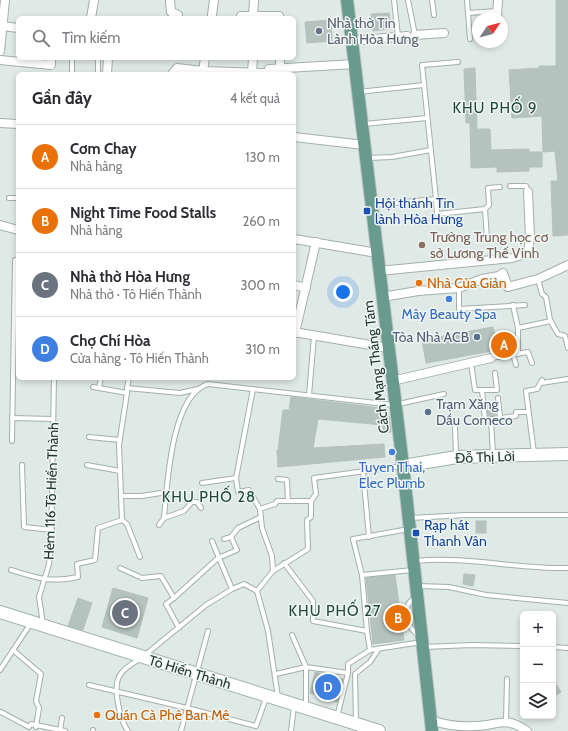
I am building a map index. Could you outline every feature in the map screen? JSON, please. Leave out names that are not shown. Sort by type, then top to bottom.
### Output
[{"type":"main road","name":"Cách Mạng Tháng Tám","points":[[347,0],[372,205],[394,405],[403,466],[432,726]]},
{"type":"main road","name":"Đỗ Thị Lời","points":[[403,466],[457,457],[568,454]]},
{"type":"main road","name":"Tô Hiến Thành","points":[[0,612],[294,704],[360,727],[379,731]]},
{"type":"street","points":[[0,51],[5,0]]},
{"type":"street","points":[[91,16],[94,0]]},
{"type":"street","points":[[170,0],[171,12],[178,16]]},
{"type":"street","points":[[212,15],[214,0]]},
{"type":"street","points":[[253,16],[254,0]]},
{"type":"street","points":[[497,12],[498,0]]},
{"type":"street","points":[[3,26],[16,28]]},
{"type":"street","points":[[352,41],[444,33]]},
{"type":"street","points":[[0,60],[51,65],[51,60]]},
{"type":"street","points":[[107,72],[108,60]]},
{"type":"street","points":[[203,72],[205,60]]},
{"type":"street","points":[[252,72],[253,60]]},
{"type":"street","points":[[280,60],[280,68]]},
{"type":"street","points":[[269,72],[269,69],[355,64]]},
{"type":"street","points":[[174,72],[177,68],[198,72]]},
{"type":"street","points":[[0,123],[16,124]]},
{"type":"street","points":[[296,137],[364,145]]},
{"type":"street","points":[[379,271],[512,258],[528,253],[530,237],[528,192]]},
{"type":"street","points":[[0,225],[16,229]]},
{"type":"street","points":[[296,239],[377,253]]},
{"type":"street","points":[[296,328],[316,242]]},
{"type":"street","points":[[382,297],[418,291],[459,288],[482,279],[499,276],[503,273],[508,287],[538,279],[568,265]]},
{"type":"street","points":[[296,286],[306,288]]},
{"type":"street","points":[[296,332],[388,348]]},
{"type":"street","points":[[392,381],[491,358]]},
{"type":"street","points":[[432,726],[443,724],[493,727],[506,721],[518,725],[527,731]]},
{"type":"lane","points":[[394,0],[398,36]]},
{"type":"lane","points":[[408,0],[411,35]]},
{"type":"lane","points":[[432,0],[434,15]]},
{"type":"lane","points":[[467,0],[470,39]]},
{"type":"lane","points":[[468,13],[472,13]]},
{"type":"lane","points":[[72,60],[72,72]]},
{"type":"lane","points":[[98,60],[98,72]]},
{"type":"lane","points":[[458,62],[422,65],[437,214],[485,209],[489,205],[488,188],[500,187]]},
{"type":"lane","points":[[358,92],[424,85]]},
{"type":"lane","points":[[362,124],[427,118]]},
{"type":"lane","points":[[366,158],[392,157],[431,150]]},
{"type":"lane","points":[[510,186],[526,186],[528,192]]},
{"type":"lane","points":[[9,198],[16,198]]},
{"type":"lane","points":[[372,205],[436,199]]},
{"type":"lane","points":[[485,209],[487,239]]},
{"type":"lane","points":[[12,441],[12,418],[16,368],[16,260]]},
{"type":"lane","points":[[538,279],[542,294],[546,297],[551,321],[559,334],[565,336],[568,348]]},
{"type":"lane","points":[[459,288],[459,310],[525,305]]},
{"type":"lane","points":[[513,305],[518,328],[518,354]]},
{"type":"lane","points":[[518,328],[551,321]]},
{"type":"lane","points":[[309,395],[314,336]]},
{"type":"lane","points":[[491,358],[528,352],[532,362]]},
{"type":"lane","points":[[513,354],[516,365]]},
{"type":"lane","points":[[471,363],[475,390],[497,390],[495,373]]},
{"type":"lane","name":"Hẻm 116 Tô Hiến Thành","points":[[44,626],[39,597],[49,564],[52,530],[54,380]]},
{"type":"lane","points":[[99,388],[101,380]]},
{"type":"lane","points":[[129,380],[120,440],[122,520],[127,524],[140,557]]},
{"type":"lane","points":[[534,455],[526,391],[537,390],[542,382],[568,380]]},
{"type":"lane","points":[[93,387],[180,393],[198,389],[208,384],[394,405],[444,394]]},
{"type":"lane","points":[[164,518],[170,459],[176,436],[185,406],[198,389]]},
{"type":"lane","points":[[253,389],[236,478],[238,492],[249,490],[260,509],[262,528],[272,556],[272,571]]},
{"type":"lane","points":[[482,390],[485,420],[516,416],[516,412],[528,412]]},
{"type":"lane","points":[[498,398],[500,418]]},
{"type":"lane","points":[[12,418],[53,419]]},
{"type":"lane","points":[[491,419],[493,456]]},
{"type":"lane","points":[[455,427],[457,457]]},
{"type":"lane","points":[[89,437],[120,440]]},
{"type":"lane","points":[[22,465],[24,527],[52,530]]},
{"type":"lane","points":[[87,465],[120,471]]},
{"type":"lane","points":[[257,591],[272,571],[308,549],[308,520],[311,517],[311,501],[316,494],[314,478],[403,466]]},
{"type":"lane","points":[[363,472],[369,537]]},
{"type":"lane","points":[[202,483],[236,478]]},
{"type":"lane","points":[[278,479],[287,480],[288,501]]},
{"type":"lane","points":[[121,496],[142,496],[167,492]]},
{"type":"lane","points":[[260,509],[275,504],[277,501],[311,501]]},
{"type":"lane","points":[[158,525],[164,518],[184,511],[192,502],[197,502],[201,508]]},
{"type":"lane","points":[[370,650],[362,575],[354,539],[369,537],[409,524],[466,515],[568,515]]},
{"type":"lane","points":[[224,539],[231,537],[238,528],[261,517]]},
{"type":"lane","points":[[11,570],[45,580],[60,581],[78,577],[77,564],[95,560],[98,528],[122,520]]},
{"type":"lane","points":[[179,628],[166,604],[218,558],[237,550],[231,537]]},
{"type":"lane","points":[[212,541],[232,589]]},
{"type":"lane","points":[[362,575],[438,559],[536,569],[568,568]]},
{"type":"lane","points":[[284,563],[313,601],[313,621],[367,631]]},
{"type":"lane","points":[[120,568],[142,578],[161,576],[174,598]]},
{"type":"lane","points":[[89,686],[116,691],[187,708],[256,726],[272,697],[276,674],[268,631],[257,591],[244,584],[232,589],[206,605],[120,674],[116,691],[122,724],[128,731]]},
{"type":"lane","points":[[416,591],[449,587],[486,594],[568,603]]},
{"type":"lane","points":[[0,670],[31,622]]},
{"type":"lane","points":[[181,731],[208,631]]},
{"type":"lane","points":[[292,635],[306,667],[306,708]]},
{"type":"lane","points":[[337,718],[348,673],[348,664],[370,650],[378,650],[422,642],[520,646]]},
{"type":"lane","points":[[556,647],[568,648]]},
{"type":"lane","points":[[13,650],[42,674],[36,701],[39,708],[36,726]]},
{"type":"lane","points":[[360,727],[355,674],[370,662],[378,650]]},
{"type":"lane","points":[[276,674],[306,667],[348,673]]},
{"type":"lane","points":[[506,721],[507,679]]},
{"type":"lane","points":[[291,731],[294,704]]},
{"type":"lane","points":[[1,712],[28,729],[31,724],[62,731],[62,718]]},
{"type":"building","points":[[556,0],[568,0],[568,235],[553,236],[551,181],[558,181],[555,151],[543,152],[542,116],[512,118],[509,70],[540,68],[539,66],[556,66]]},
{"type":"building","points":[[389,13],[391,29],[373,31],[371,14]]},
{"type":"building","name":"Nhà thờ Tin Lành Hòa Hưng","points":[[331,20],[332,41],[307,43],[305,22]]},
{"type":"building","points":[[475,68],[477,129],[490,129],[491,150],[529,149],[529,152],[542,152],[542,167],[529,167],[529,171],[497,172],[497,167],[471,168],[470,123],[466,123],[464,69]]},
{"type":"building","points":[[493,327],[498,350],[426,363],[422,340]]},
{"type":"building","points":[[291,397],[381,408],[381,417],[389,416],[391,432],[383,433],[383,425],[318,419],[313,448],[384,444],[385,457],[278,467],[277,450],[283,410],[289,410]]},
{"type":"building","points":[[495,404],[496,415],[488,416],[487,405]]},
{"type":"building","points":[[476,521],[486,521],[486,533],[476,533]]},
{"type":"building","points":[[464,574],[475,575],[473,586],[463,584]]},
{"type":"building","points":[[395,575],[404,640],[373,644],[366,578]]},
{"type":"building","points":[[113,588],[148,598],[137,638],[102,627]]},
{"type":"building","points":[[78,598],[92,603],[83,630],[68,626]]},
{"type":"building","points":[[315,672],[343,679],[337,702],[310,693]]},
{"type":"building","points":[[556,684],[561,692],[556,695]]},
{"type":"place","name":"Nhà thờ Tin Lành Hòa Hưng","points":[[319,31]]},
{"type":"place","name":"Hội thánh Tin lành Hòa Hưng","points":[[367,211]]},
{"type":"place","name":"Trường Trung học cơ sở Lương Thế Vinh","points":[[422,245]]},
{"type":"place","name":"Nhà Của Giản","points":[[419,283]]},
{"type":"place","name":"Mây Beauty Spa","points":[[449,299]]},
{"type":"place","name":"Tòa Nhà ACB","points":[[477,337]]},
{"type":"place","name":"Cơm Chay","points":[[504,345]]},
{"type":"place","name":"Trạm Xăng Dầu Comeco","points":[[428,412]]},
{"type":"place","name":"Tuyen Thai, Elec Plumb","points":[[392,452]]},
{"type":"place","name":"Rạp hát Thanh Vân","points":[[416,533]]},
{"type":"place","name":"Nhà thờ Hòa Hưng","points":[[125,613]]},
{"type":"place","name":"Night Time Food Stalls","points":[[398,618]]},
{"type":"place","name":"Chợ Chí Hòa","points":[[328,687]]},
{"type":"place","name":"Quán Cà Phê Ban Mê","points":[[97,715]]},
{"type":"district","name":"KHU PHỐ 9","points":[[495,108]]},
{"type":"district","name":"KHU PHỐ 28","points":[[209,497]]},
{"type":"district","name":"KHU PHỐ 27","points":[[335,611]]}]
